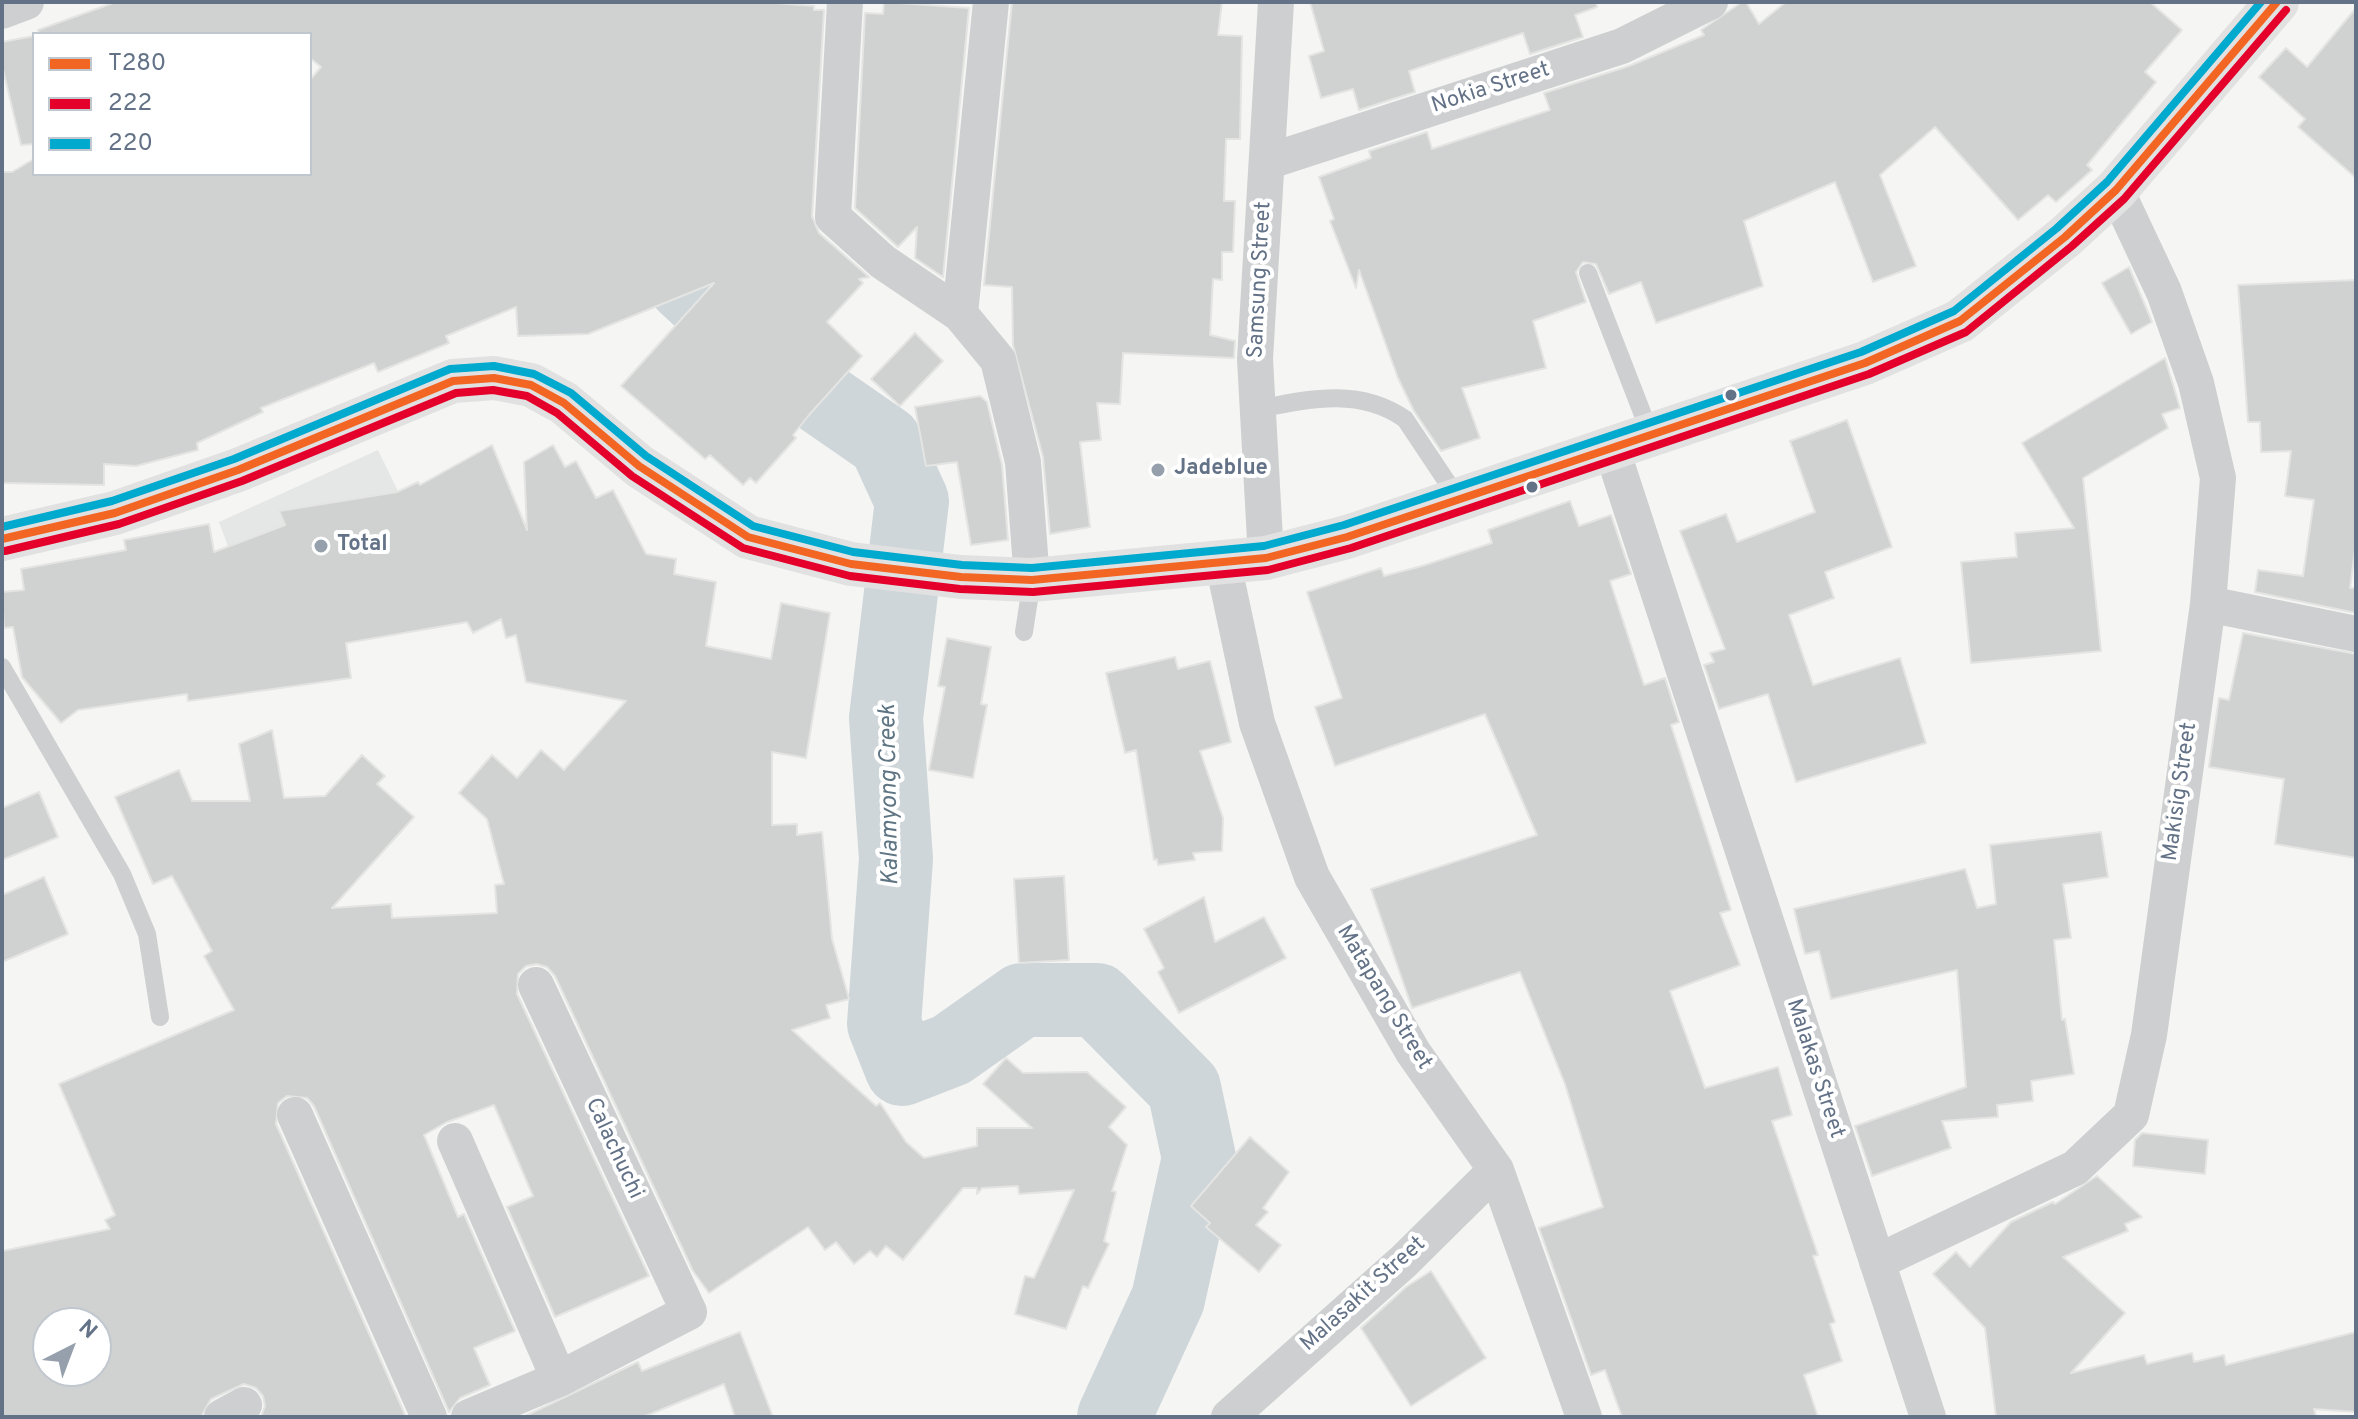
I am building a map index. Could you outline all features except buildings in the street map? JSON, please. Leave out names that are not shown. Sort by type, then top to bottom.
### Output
[{"type":"main road","points":[[2,539],[115,513],[238,470],[453,381],[494,378],[531,385],[564,403],[639,466],[748,537],[851,564],[961,577],[1032,580],[1266,558],[1347,537],[1457,497],[1865,363],[1960,321],[2065,237],[2116,190],[2277,2]]},
{"type":"street","points":[[2,11],[26,2]]},
{"type":"street","points":[[845,2],[833,217],[883,262],[960,314],[998,360],[1023,462],[1032,580]]},
{"type":"street","points":[[960,314],[991,2]]},
{"type":"street","name":"Samsung Street","points":[[1266,558],[1255,359],[1276,2]]},
{"type":"street","name":"Nokia Street","points":[[1267,162],[1622,46],[1710,2]]},
{"type":"street","name":"Makisig Street","points":[[1877,1262],[2075,1168],[2131,1115],[2149,1035],[2208,604],[2218,478],[2196,383],[2164,292],[2116,190]]},
{"type":"street","name":"Malakas Street","points":[[1630,440],[1877,1262],[1928,1417]]},
{"type":"street","name":"Matapang Street","points":[[1223,563],[1257,723],[1312,877],[1413,1052],[1496,1170],[1584,1417]]},
{"type":"street","points":[[2208,604],[2356,634]]},
{"type":"street","name":"Calachuchi","points":[[536,985],[689,1312],[559,1379]]},
{"type":"street","points":[[295,1115],[429,1417]]},
{"type":"street","points":[[455,1141],[559,1379],[469,1417]]},
{"type":"street","name":"Malasakit Street","points":[[1229,1417],[1404,1261],[1496,1170]]},
{"type":"lane","points":[[1588,273],[1630,440]]},
{"type":"lane","points":[[1258,409],[1323,396],[1356,398],[1396,412],[1405,419],[1457,497]]},
{"type":"lane","points":[[1024,632],[1032,580]]},
{"type":"lane","points":[[2,667],[122,874],[147,934],[160,1017]]},
{"type":"shaded area","points":[[378,450],[444,586],[269,658],[219,522]]},
{"type":"waterway","name":"Kalamyong Creek","points":[[643,205],[685,285],[765,359],[885,442],[912,501],[886,718],[896,859],[884,1024],[902,1069],[951,1050],[1022,1000],[1097,1000],[1184,1088],[1199,1158],[1168,1299],[1114,1417]]},
{"type":"transit line","name":"220","points":[[2,527],[112,501],[234,459],[450,369],[494,366],[534,374],[571,393],[646,456],[753,526],[853,552],[962,565],[1032,568],[1264,546],[1344,525],[1861,352],[1954,311],[2057,228],[2107,182],[2261,2]]},
{"type":"transit line","name":"T280","points":[[2,539],[115,513],[238,470],[453,381],[494,378],[531,385],[564,403],[639,466],[748,537],[851,564],[961,577],[1032,580],[1266,558],[1347,537],[1865,363],[1960,321],[2065,237],[2116,190],[2277,2]]},
{"type":"transit line","name":"222","points":[[5,551],[119,524],[242,481],[456,393],[493,390],[527,396],[557,413],[632,476],[743,548],[850,576],[960,589],[1033,592],[1268,570],[1351,548],[1869,374],[1966,332],[2072,246],[2124,199],[2286,10]]},
{"type":"place","name":"Jadeblue","points":[[1158,470]]},
{"type":"place","name":"Total","points":[[321,546]]}]
